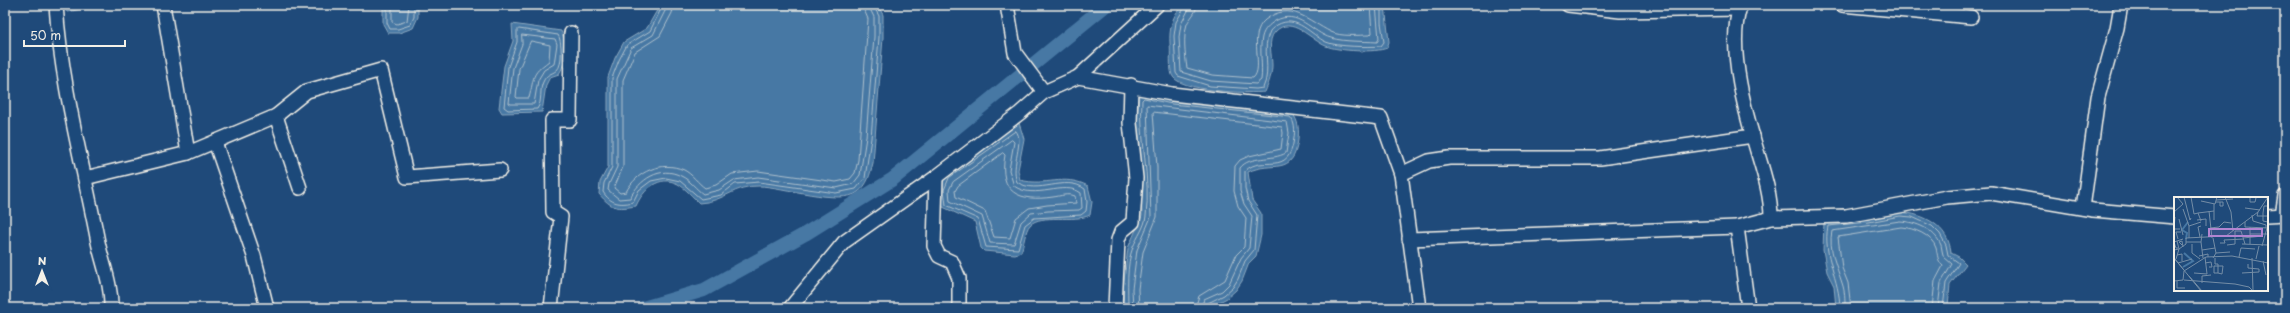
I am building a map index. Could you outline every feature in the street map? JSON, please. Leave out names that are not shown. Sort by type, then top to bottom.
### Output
[{"type":"street","points":[[56,5],[64,67],[99,250],[112,297],[111,308]]},
{"type":"street","points":[[163,5],[188,153]]},
{"type":"street","points":[[1007,5],[1015,53],[1041,88]]},
{"type":"street","points":[[1078,77],[1157,5]]},
{"type":"street","points":[[1568,5],[1620,11],[1741,7],[1736,17],[1737,55],[1743,97],[1752,136],[1765,174],[1771,218]]},
{"type":"street","points":[[1842,5],[1970,17]]},
{"type":"street","points":[[2083,208],[2098,97],[2117,28],[2120,5]]},
{"type":"street","points":[[550,308],[561,217],[553,212],[552,120],[570,120],[571,33]]},
{"type":"street","points":[[85,178],[188,153],[276,116],[307,91],[381,70],[407,177],[500,170]]},
{"type":"street","points":[[790,308],[844,242],[936,177],[1020,113],[1041,88],[1078,77],[1131,85],[1172,94],[1381,118],[1400,174],[1419,308]]},
{"type":"street","points":[[1115,308],[1118,240],[1121,232],[1133,222],[1135,211],[1136,178],[1130,123],[1131,85]]},
{"type":"street","points":[[276,116],[300,188]]},
{"type":"street","points":[[1400,174],[1429,161],[1449,158],[1600,158],[1752,136]]},
{"type":"street","points":[[216,142],[254,256],[267,308]]},
{"type":"street","points":[[936,177],[934,246],[939,256],[952,262],[959,278],[959,308]]},
{"type":"street","points":[[1409,239],[1737,227],[1771,218],[1846,216],[1947,197],[1991,194],[2146,216],[2174,217]]},
{"type":"street","points":[[2268,216],[2284,215],[2285,196]]},
{"type":"street","points":[[1737,227],[1748,308]]},
{"type":"water","points":[[63,5],[101,5],[67,12]]},
{"type":"water","points":[[383,5],[418,5],[418,17],[413,28],[399,33],[388,33],[383,24]]},
{"type":"water","points":[[660,5],[873,5],[879,7],[883,15],[883,38],[873,163],[864,186],[858,192],[850,196],[838,197],[769,187],[750,186],[715,200],[699,203],[678,184],[671,181],[664,181],[658,182],[647,189],[636,206],[624,208],[615,207],[608,203],[599,194],[600,182],[608,167],[608,77],[615,58],[624,42],[647,28]]},
{"type":"water","points":[[1183,5],[1385,5],[1389,42],[1387,48],[1382,50],[1357,51],[1339,49],[1326,46],[1294,27],[1281,27],[1275,32],[1271,39],[1270,48],[1272,68],[1265,92],[1230,92],[1200,88],[1187,85],[1177,80],[1172,75],[1171,71],[1171,28],[1176,13]]},
{"type":"water","points":[[512,24],[561,31],[563,36],[565,47],[564,64],[559,74],[550,77],[546,85],[542,112],[502,113],[499,108],[504,66],[513,41]]},
{"type":"water","points":[[1139,93],[1292,113],[1297,123],[1298,140],[1295,152],[1286,164],[1265,167],[1248,172],[1252,200],[1261,213],[1261,235],[1256,256],[1249,263],[1242,281],[1236,290],[1227,298],[1208,308],[1124,308],[1123,289],[1128,248],[1142,216],[1140,143],[1137,123]]},
{"type":"water","points":[[1019,123],[1024,139],[1018,170],[1020,180],[1038,182],[1063,180],[1079,182],[1088,186],[1092,202],[1090,215],[1075,218],[1035,221],[1028,227],[1021,252],[1015,254],[984,251],[981,248],[975,222],[943,207],[940,195],[942,184],[945,176]]},
{"type":"water","points":[[1900,212],[1918,215],[1934,223],[1946,235],[1951,253],[1959,257],[1966,264],[1950,285],[1948,306],[1945,308],[1836,308],[1834,286],[1827,272],[1823,250],[1824,221]]},
{"type":"waterway","points":[[643,308],[704,290],[805,234],[893,179],[1106,5]]}]
